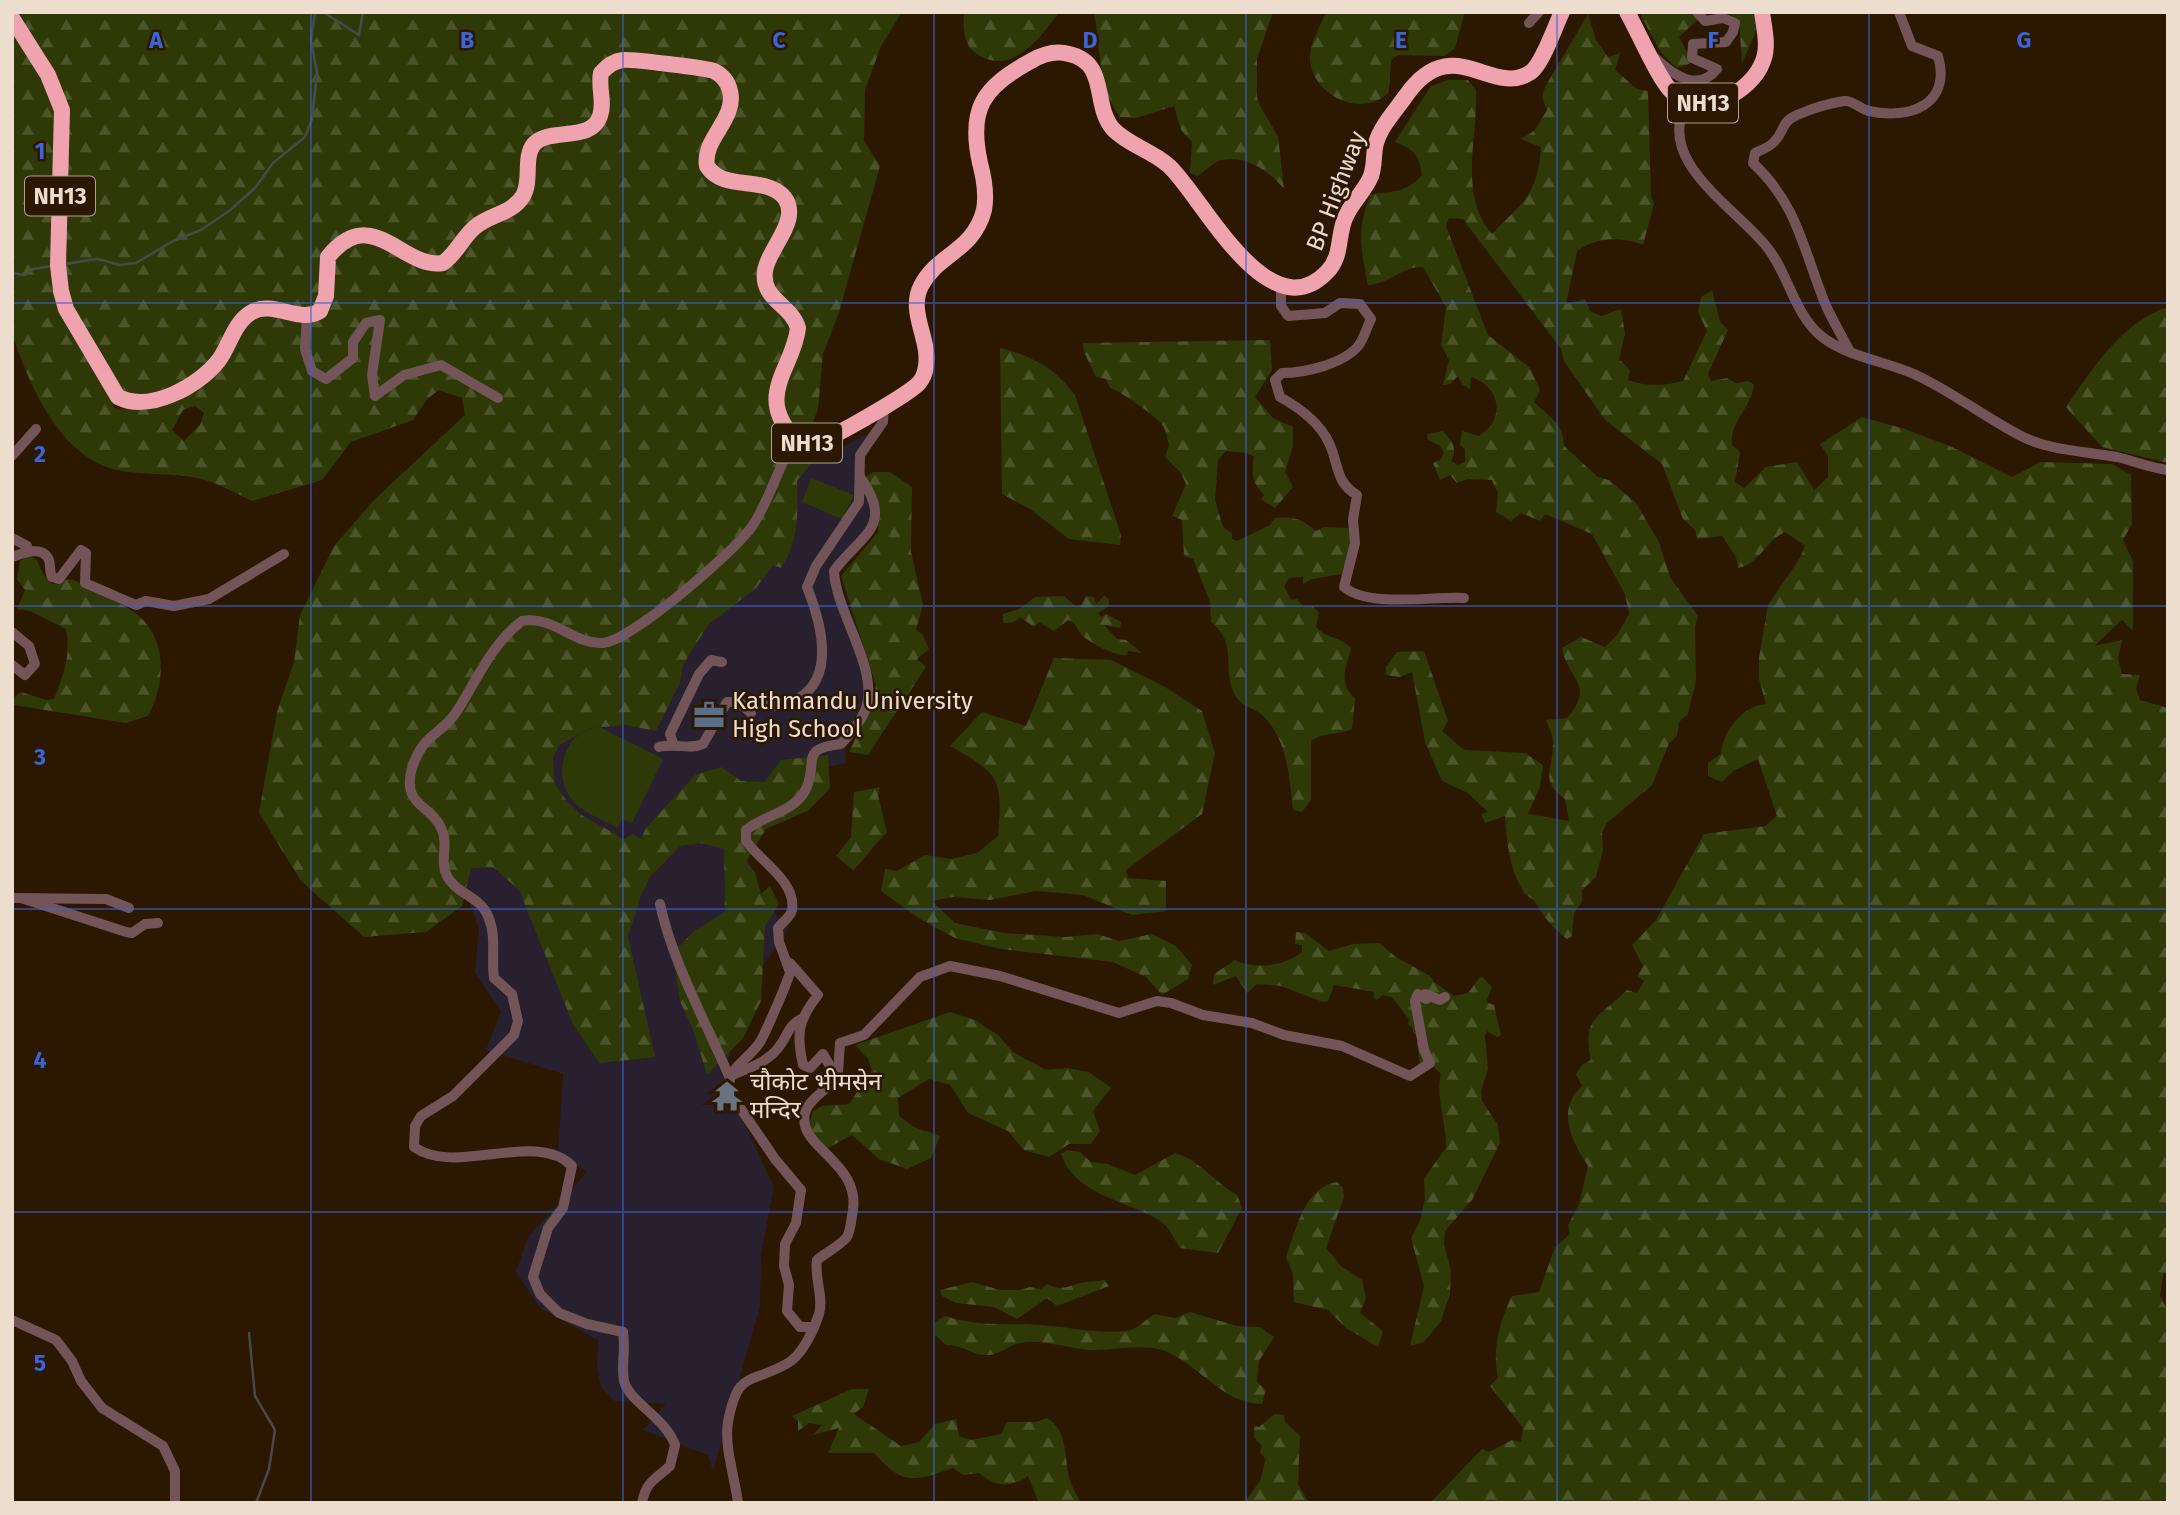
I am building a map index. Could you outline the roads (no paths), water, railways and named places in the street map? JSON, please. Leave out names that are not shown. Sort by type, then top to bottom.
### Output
[{"type":"highway","name":"BP Highway","points":[[1281,284],[1307,286],[1330,269],[1339,251],[1345,216],[1370,178],[1378,138],[1423,73],[1445,66],[1472,68],[1500,76],[1523,75],[1537,65],[1562,12]]},
{"type":"highway","name":"NH13","points":[[1627,12],[1669,89],[1688,102],[1708,103],[1725,99],[1758,71],[1765,54],[1762,12]]},
{"type":"highway","name":"NH13","points":[[12,18],[48,75],[62,110],[58,265],[66,309],[93,350],[111,390],[127,401],[157,399],[209,371],[225,350],[239,323],[254,310],[267,309],[307,315],[320,311],[325,303],[328,257],[342,242],[352,237],[382,239],[429,263],[443,263],[475,227],[514,207],[527,186],[530,153],[534,144],[545,138],[584,131],[600,118],[600,79],[612,63],[627,59],[703,68],[716,72],[725,80],[731,93],[729,110],[707,152],[707,166],[718,177],[771,188],[782,195],[789,206],[789,216],[764,273],[768,293],[796,320],[799,328],[777,389],[782,420],[795,439],[811,443],[822,441],[918,385],[924,376],[928,359],[917,298],[930,272],[973,236],[985,198],[984,179],[974,137],[974,123],[981,103],[1007,74],[1051,53],[1071,54],[1089,62],[1097,76],[1105,117],[1110,126],[1168,164],[1234,250],[1272,281],[1281,284]]},
{"type":"street","points":[[1529,23],[1539,12]]},
{"type":"street","points":[[1650,54],[1671,73],[1692,82],[1710,78],[1717,69],[1692,58],[1693,44],[1726,42],[1734,32],[1735,23],[1723,18],[1705,21],[1697,12]]},
{"type":"street","points":[[1849,350],[1824,302],[1808,250],[1790,209],[1773,182],[1752,163],[1755,153],[1774,142],[1783,122],[1803,112],[1844,101],[1865,110],[1896,113],[1911,111],[1935,97],[1941,78],[1938,56],[1912,46],[1899,12]]},
{"type":"street","points":[[1688,102],[1678,118],[1679,140],[1696,173],[1768,247],[1802,311],[1821,336],[1874,362],[1911,373],[1968,402],[2020,435],[2048,446],[2119,458],[2168,470]]},
{"type":"street","points":[[1281,284],[1281,306],[1288,316],[1325,313],[1340,303],[1360,304],[1371,319],[1359,345],[1336,360],[1293,373],[1282,373],[1275,380],[1280,397],[1297,407],[1329,441],[1344,487],[1357,495],[1353,520],[1355,543],[1344,587],[1355,596],[1382,599],[1464,598]]},
{"type":"street","points":[[307,315],[305,349],[312,371],[326,379],[354,358],[353,342],[366,323],[380,320],[372,375],[374,396],[404,375],[441,365],[498,398]]},
{"type":"street","points":[[659,747],[673,743],[697,747],[703,744],[727,702],[739,702],[754,709],[773,708],[789,704],[811,690],[820,676],[817,612],[807,587],[816,566],[853,515],[859,502],[860,455],[883,422],[884,405]]},
{"type":"street","points":[[12,456],[36,429]]},
{"type":"street","points":[[642,1503],[651,1478],[670,1466],[675,1445],[659,1418],[629,1391],[624,1381],[626,1352],[623,1332],[587,1324],[559,1313],[540,1294],[533,1277],[548,1228],[563,1208],[572,1166],[564,1157],[542,1150],[456,1156],[424,1155],[414,1147],[415,1126],[421,1116],[453,1096],[468,1082],[514,1035],[518,1021],[512,994],[494,978],[494,934],[487,914],[479,902],[455,887],[446,875],[443,862],[444,832],[436,818],[416,804],[410,786],[412,770],[422,745],[456,712],[469,687],[522,621],[550,624],[590,643],[606,643],[622,637],[692,584],[752,527],[778,468],[795,439]]},
{"type":"street","points":[[729,1076],[762,1040],[778,996],[789,980],[790,972],[781,949],[778,928],[790,914],[791,901],[779,876],[751,848],[745,835],[752,825],[787,809],[807,789],[813,752],[819,747],[841,744],[866,707],[864,668],[835,587],[834,570],[869,534],[876,520],[868,488],[860,477]]},
{"type":"street","points":[[12,538],[27,546],[29,551]]},
{"type":"street","points":[[12,557],[29,551],[41,553],[49,560],[50,572],[59,579],[80,550],[86,553],[85,583],[136,605],[146,601],[174,607],[209,599],[284,554]]},
{"type":"street","points":[[12,632],[29,646],[35,664],[26,675],[12,665]]},
{"type":"street","points":[[673,743],[670,734],[699,674],[711,660],[722,662]]},
{"type":"street","points":[[17,898],[106,899],[129,908]]},
{"type":"street","points":[[17,898],[126,932],[132,933],[145,924],[158,923]]},
{"type":"street","points":[[660,904],[665,928],[729,1076],[728,1090],[775,1159],[801,1190],[796,1223],[785,1244],[787,1311],[800,1327],[813,1327]]},
{"type":"street","points":[[729,1076],[770,1055],[782,1044],[795,1022],[801,1019],[818,995],[796,973],[781,949]]},
{"type":"street","points":[[738,1503],[728,1424],[740,1385],[750,1377],[789,1363],[803,1348],[821,1305],[815,1277],[817,1261],[847,1237],[854,1208],[853,1188],[844,1170],[818,1147],[804,1127],[810,1102],[832,1082],[838,1072],[840,1043],[864,1035],[920,977],[950,966],[1000,976],[1119,1013],[1157,1001],[1171,1003],[1203,1015],[1252,1023],[1284,1035],[1342,1046],[1410,1076],[1430,1063],[1424,1050],[1415,1002],[1418,994],[1426,999],[1425,994],[1440,1000],[1445,997]]},
{"type":"street","points":[[801,1019],[799,1050],[803,1065],[810,1068],[823,1054],[830,1066],[832,1082]]},
{"type":"street","points":[[12,1320],[55,1339],[102,1408],[163,1446],[171,1457],[175,1472],[176,1503]]},
{"type":"waterway","points":[[65,264],[97,259],[120,265],[136,263],[173,241],[201,230],[229,211],[255,188],[273,163],[305,137],[312,119],[317,73],[311,40],[315,13],[320,12]]},
{"type":"waterway","points":[[323,12],[359,35],[363,12]]},
{"type":"waterway","points":[[12,273],[25,275],[33,269],[51,266]]},
{"type":"waterway","points":[[249,1333],[255,1396],[275,1430],[269,1469],[256,1503]]},
{"type":"place","name":"Kathmandu University High School","points":[[709,715]]},
{"type":"place","name":"चौकोट भीमसेन मन्दिर","points":[[727,1096]]}]
